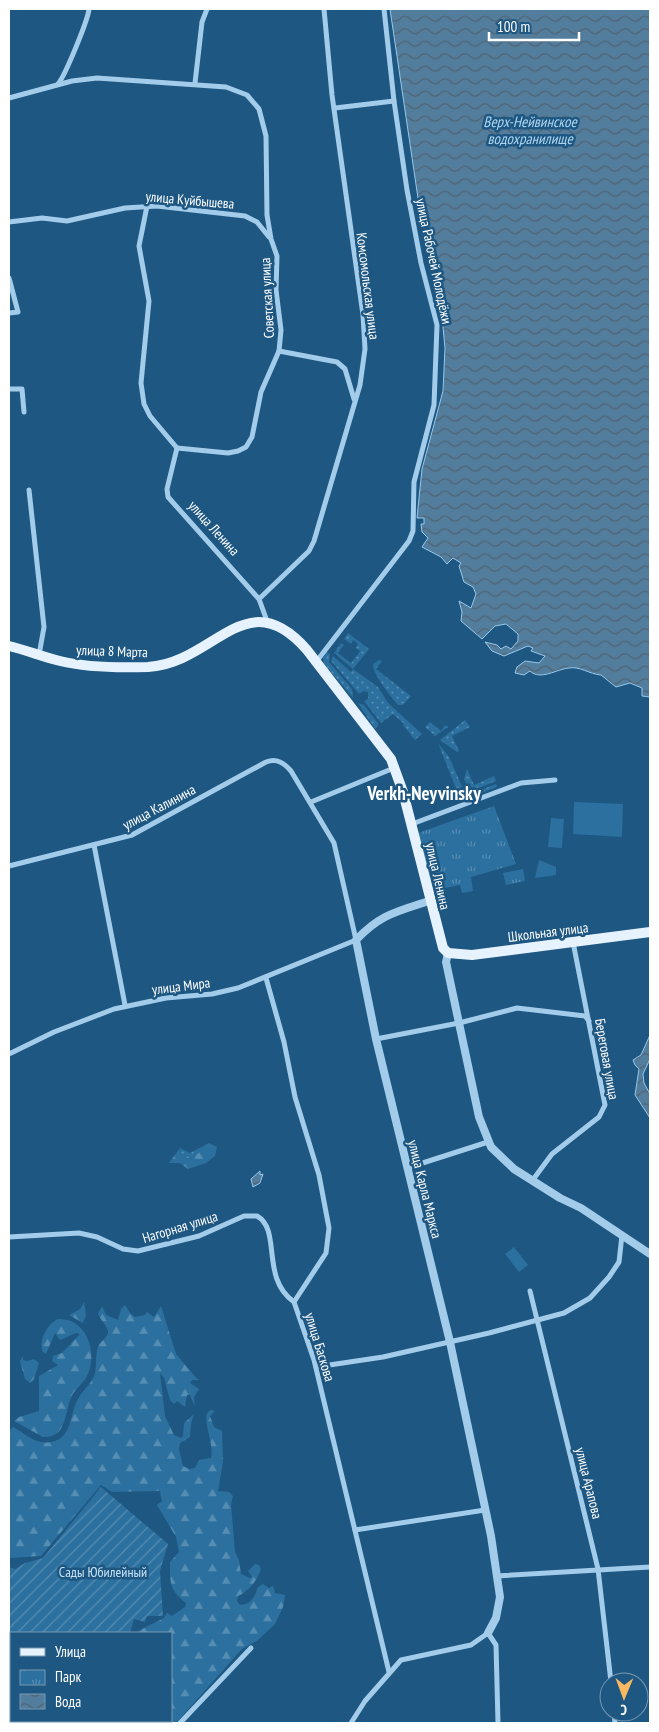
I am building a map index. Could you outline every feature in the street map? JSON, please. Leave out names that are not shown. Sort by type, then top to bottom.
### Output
[{"type":"main road","name":"улица Ленина","points":[[267,622],[278,625],[292,634],[384,749],[394,768],[412,824],[429,901],[443,948],[448,953]]},
{"type":"main road","name":"улица 8 Марта","points":[[9,646],[61,661],[99,667],[156,666],[190,655],[241,625],[267,622]]},
{"type":"main road","name":"Школьная улица","points":[[448,953],[472,955],[650,932]]},
{"type":"street","points":[[58,84],[64,76],[70,56],[84,27],[89,9]]},
{"type":"street","points":[[9,98],[58,84],[97,78],[195,83],[202,22],[207,9]]},
{"type":"street","name":"Комсомольская улица","points":[[259,600],[312,546],[325,508],[364,365],[364,328],[324,9]]},
{"type":"street","name":"улица Рабочей Молодёжи","points":[[316,662],[409,541],[413,531],[414,482],[434,405],[436,314],[419,256],[394,101],[384,9]]},
{"type":"street","name":"Советская улица","points":[[177,448],[228,453],[238,452],[246,447],[252,437],[261,392],[279,351],[281,330],[276,290],[278,256],[271,239],[267,215],[266,136],[261,114],[256,103],[238,90],[195,83]]},
{"type":"street","points":[[335,108],[394,101]]},
{"type":"street","points":[[147,206],[139,246],[149,301],[142,367],[142,390],[150,416],[177,448]]},
{"type":"street","name":"улица Куйбышева","points":[[9,222],[42,218],[67,221],[126,208],[147,206],[189,208],[244,216],[256,222],[271,239]]},
{"type":"street","points":[[9,278],[18,312],[9,313]]},
{"type":"street","points":[[279,351],[337,362],[348,375],[354,400]]},
{"type":"street","points":[[9,389],[22,388],[24,412]]},
{"type":"street","name":"улица Ленина","points":[[177,448],[168,489],[170,499],[259,600],[267,622]]},
{"type":"street","points":[[30,490],[44,627],[39,654]]},
{"type":"street","name":"улица Калинина","points":[[9,866],[94,846],[140,832],[266,762],[274,760],[284,763]]},
{"type":"street","name":"улица Карла Маркса","points":[[284,763],[311,802],[336,850],[376,1039],[450,1342],[485,1510],[500,1598],[496,1618],[488,1633]]},
{"type":"street","points":[[311,802],[394,768]]},
{"type":"street","points":[[412,824],[521,783],[555,780]]},
{"type":"street","points":[[94,846],[125,1005]]},
{"type":"street","points":[[356,940],[372,924],[384,916],[429,901]]},
{"type":"street","name":"улица Мира","points":[[9,1054],[54,1032],[125,1005],[166,998],[212,994],[266,978],[298,962],[356,940]]},
{"type":"street","name":"Береговая улица","points":[[532,1181],[552,1154],[599,1117],[604,1110],[606,1101],[594,1052],[590,1021],[573,942]]},
{"type":"street","name":"улица Ленина","points":[[448,953],[446,962],[458,1023],[479,1117],[488,1142],[506,1163],[532,1181],[650,1254]]},
{"type":"street","name":"улица Баскова","points":[[266,978],[284,1042],[295,1097],[319,1175],[329,1228],[326,1252],[294,1302],[316,1367],[389,1672]]},
{"type":"street","points":[[376,1039],[458,1023],[517,1008],[585,1016],[590,1021]]},
{"type":"street","points":[[407,1168],[488,1142]]},
{"type":"street","name":"Нагорная улица","points":[[9,1237],[79,1233],[97,1237],[123,1249],[138,1251],[199,1236],[244,1216],[257,1216],[266,1223],[278,1283],[294,1302]]},
{"type":"street","points":[[316,1367],[383,1357],[450,1342],[539,1320],[574,1308],[590,1298],[602,1286],[619,1262],[622,1235]]},
{"type":"street","name":"улица Арапова","points":[[530,1291],[539,1320],[598,1569],[610,1672]]},
{"type":"street","points":[[355,1530],[485,1510]]},
{"type":"street","points":[[496,1576],[650,1567]]},
{"type":"street","points":[[351,1723],[389,1672],[401,1660],[471,1645],[488,1633],[496,1645],[498,1723]]},
{"type":"street","points":[[180,1723],[251,1648]]},
{"type":"green space","points":[[348,633],[369,649],[353,669],[334,653],[341,643],[344,645],[338,653],[351,663],[360,651],[356,648],[358,644],[353,640],[351,644],[344,639]]},
{"type":"green space","points":[[327,652],[330,654],[329,662],[352,689],[353,698],[324,664],[323,658]]},
{"type":"green space","points":[[333,656],[351,672],[353,669],[378,687],[388,703],[422,734],[415,740],[404,724],[393,714],[381,723],[364,701],[368,699],[368,692],[363,691],[359,694],[331,661]]},
{"type":"green space","points":[[379,660],[382,661],[376,669],[411,696],[403,705],[398,705],[376,673],[373,664]]},
{"type":"green space","points":[[358,703],[364,705],[378,723],[375,729]]},
{"type":"green space","points":[[465,720],[470,727],[452,736],[459,751],[457,752],[440,740]]},
{"type":"green space","points":[[430,722],[441,731],[445,725],[448,727],[435,736],[425,727]]},
{"type":"green space","points":[[438,743],[449,757],[465,793],[459,796]]},
{"type":"green space","points":[[467,769],[474,785],[494,776],[496,781],[470,792],[464,779]]},
{"type":"green space","points":[[496,784],[497,787],[471,797],[470,794]]},
{"type":"green space","points":[[574,802],[623,804],[622,837],[573,834]]},
{"type":"green space","points":[[494,806],[516,864],[471,877],[473,891],[462,893],[460,885],[431,891],[418,833]]},
{"type":"green space","points":[[551,818],[564,819],[562,848],[548,847]]},
{"type":"green space","points":[[539,860],[556,867],[556,875],[535,878]]},
{"type":"green space","points":[[523,869],[525,881],[506,885],[503,873]]},
{"type":"green space","points":[[209,1143],[217,1147],[204,1149],[190,1159],[182,1157],[180,1148],[190,1153]]},
{"type":"green space","points":[[208,1146],[217,1147],[215,1156],[206,1163],[188,1169],[180,1163],[169,1163],[180,1148],[182,1157],[190,1159]]},
{"type":"green space","points":[[514,1247],[528,1265],[519,1272],[505,1254]]},
{"type":"green space","points":[[84,1302],[86,1315],[83,1323],[69,1315],[80,1309]]},
{"type":"green space","points":[[125,1305],[135,1317],[145,1315],[147,1312],[154,1317],[161,1306],[176,1354],[198,1380],[192,1380],[190,1383],[199,1389],[194,1397],[195,1407],[190,1395],[187,1395],[185,1407],[177,1401],[174,1404],[170,1400],[164,1378],[160,1373],[165,1416],[174,1435],[181,1438],[183,1436],[184,1423],[194,1414],[190,1437],[180,1443],[179,1449],[183,1466],[189,1469],[195,1468],[199,1460],[211,1458],[212,1452],[206,1418],[207,1413],[211,1410],[215,1411],[210,1416],[214,1427],[222,1431],[223,1462],[218,1491],[229,1492],[233,1496],[231,1504],[235,1552],[239,1560],[241,1574],[252,1577],[248,1571],[255,1564],[259,1565],[261,1569],[255,1581],[246,1591],[238,1596],[237,1601],[240,1605],[250,1602],[258,1587],[263,1584],[269,1588],[273,1586],[275,1593],[285,1595],[283,1607],[275,1624],[258,1640],[242,1649],[176,1723],[161,1723],[172,1722],[172,1632],[138,1632],[164,1618],[167,1613],[172,1616],[185,1607],[186,1603],[176,1594],[172,1585],[170,1562],[179,1552],[176,1537],[157,1505],[162,1501],[160,1491],[112,1492],[101,1485],[41,1556],[9,1558],[9,1431],[13,1427],[35,1440],[45,1443],[58,1440],[63,1436],[67,1431],[78,1399],[94,1377],[98,1347],[108,1333],[98,1314],[102,1306],[106,1315],[118,1320],[121,1309]]},
{"type":"green space","points":[[58,1319],[68,1320],[83,1330],[88,1338],[90,1347],[90,1367],[87,1376],[72,1395],[61,1429],[57,1434],[43,1437],[14,1421],[19,1417],[39,1411],[39,1376],[58,1365],[52,1361],[53,1356],[62,1353],[80,1334],[76,1333],[60,1340],[55,1333],[46,1354],[43,1352],[44,1333]]},
{"type":"green space","points":[[23,1356],[23,1360],[34,1359],[39,1363],[34,1379],[30,1383],[25,1379],[20,1361]]},
{"type":"green space","name":"Сады Юбилейный","points":[[101,1487],[168,1544],[160,1571],[163,1616],[147,1616],[145,1622],[134,1619],[130,1632],[10,1632],[9,1673],[9,1567],[15,1569],[25,1563],[43,1558]]},
{"type":"water","name":"Верх-Нейвинское водохранилище","points":[[390,9],[650,9],[650,697],[642,696],[642,688],[630,683],[616,687],[601,675],[577,668],[564,669],[544,675],[534,674],[530,671],[524,675],[515,673],[517,667],[525,661],[539,663],[545,656],[531,651],[533,648],[528,646],[504,656],[492,651],[485,642],[497,645],[501,649],[506,646],[511,649],[518,641],[518,634],[506,624],[495,626],[482,639],[461,621],[462,612],[459,601],[471,608],[476,594],[473,587],[464,582],[459,566],[461,563],[453,558],[447,564],[441,557],[422,547],[428,538],[422,532],[421,524],[424,524],[424,518],[417,518],[422,469],[443,391],[445,348],[442,317],[422,225]]},
{"type":"water","points":[[650,1035],[650,1059],[643,1074],[644,1083],[650,1094],[650,1118],[635,1095],[639,1069],[633,1060],[641,1055]]},
{"type":"water","points":[[260,1171],[260,1175],[263,1174],[260,1183],[253,1187],[251,1179]]},
{"type":"district","name":"Verkh-Neyvinsky","points":[[424,793]]}]
